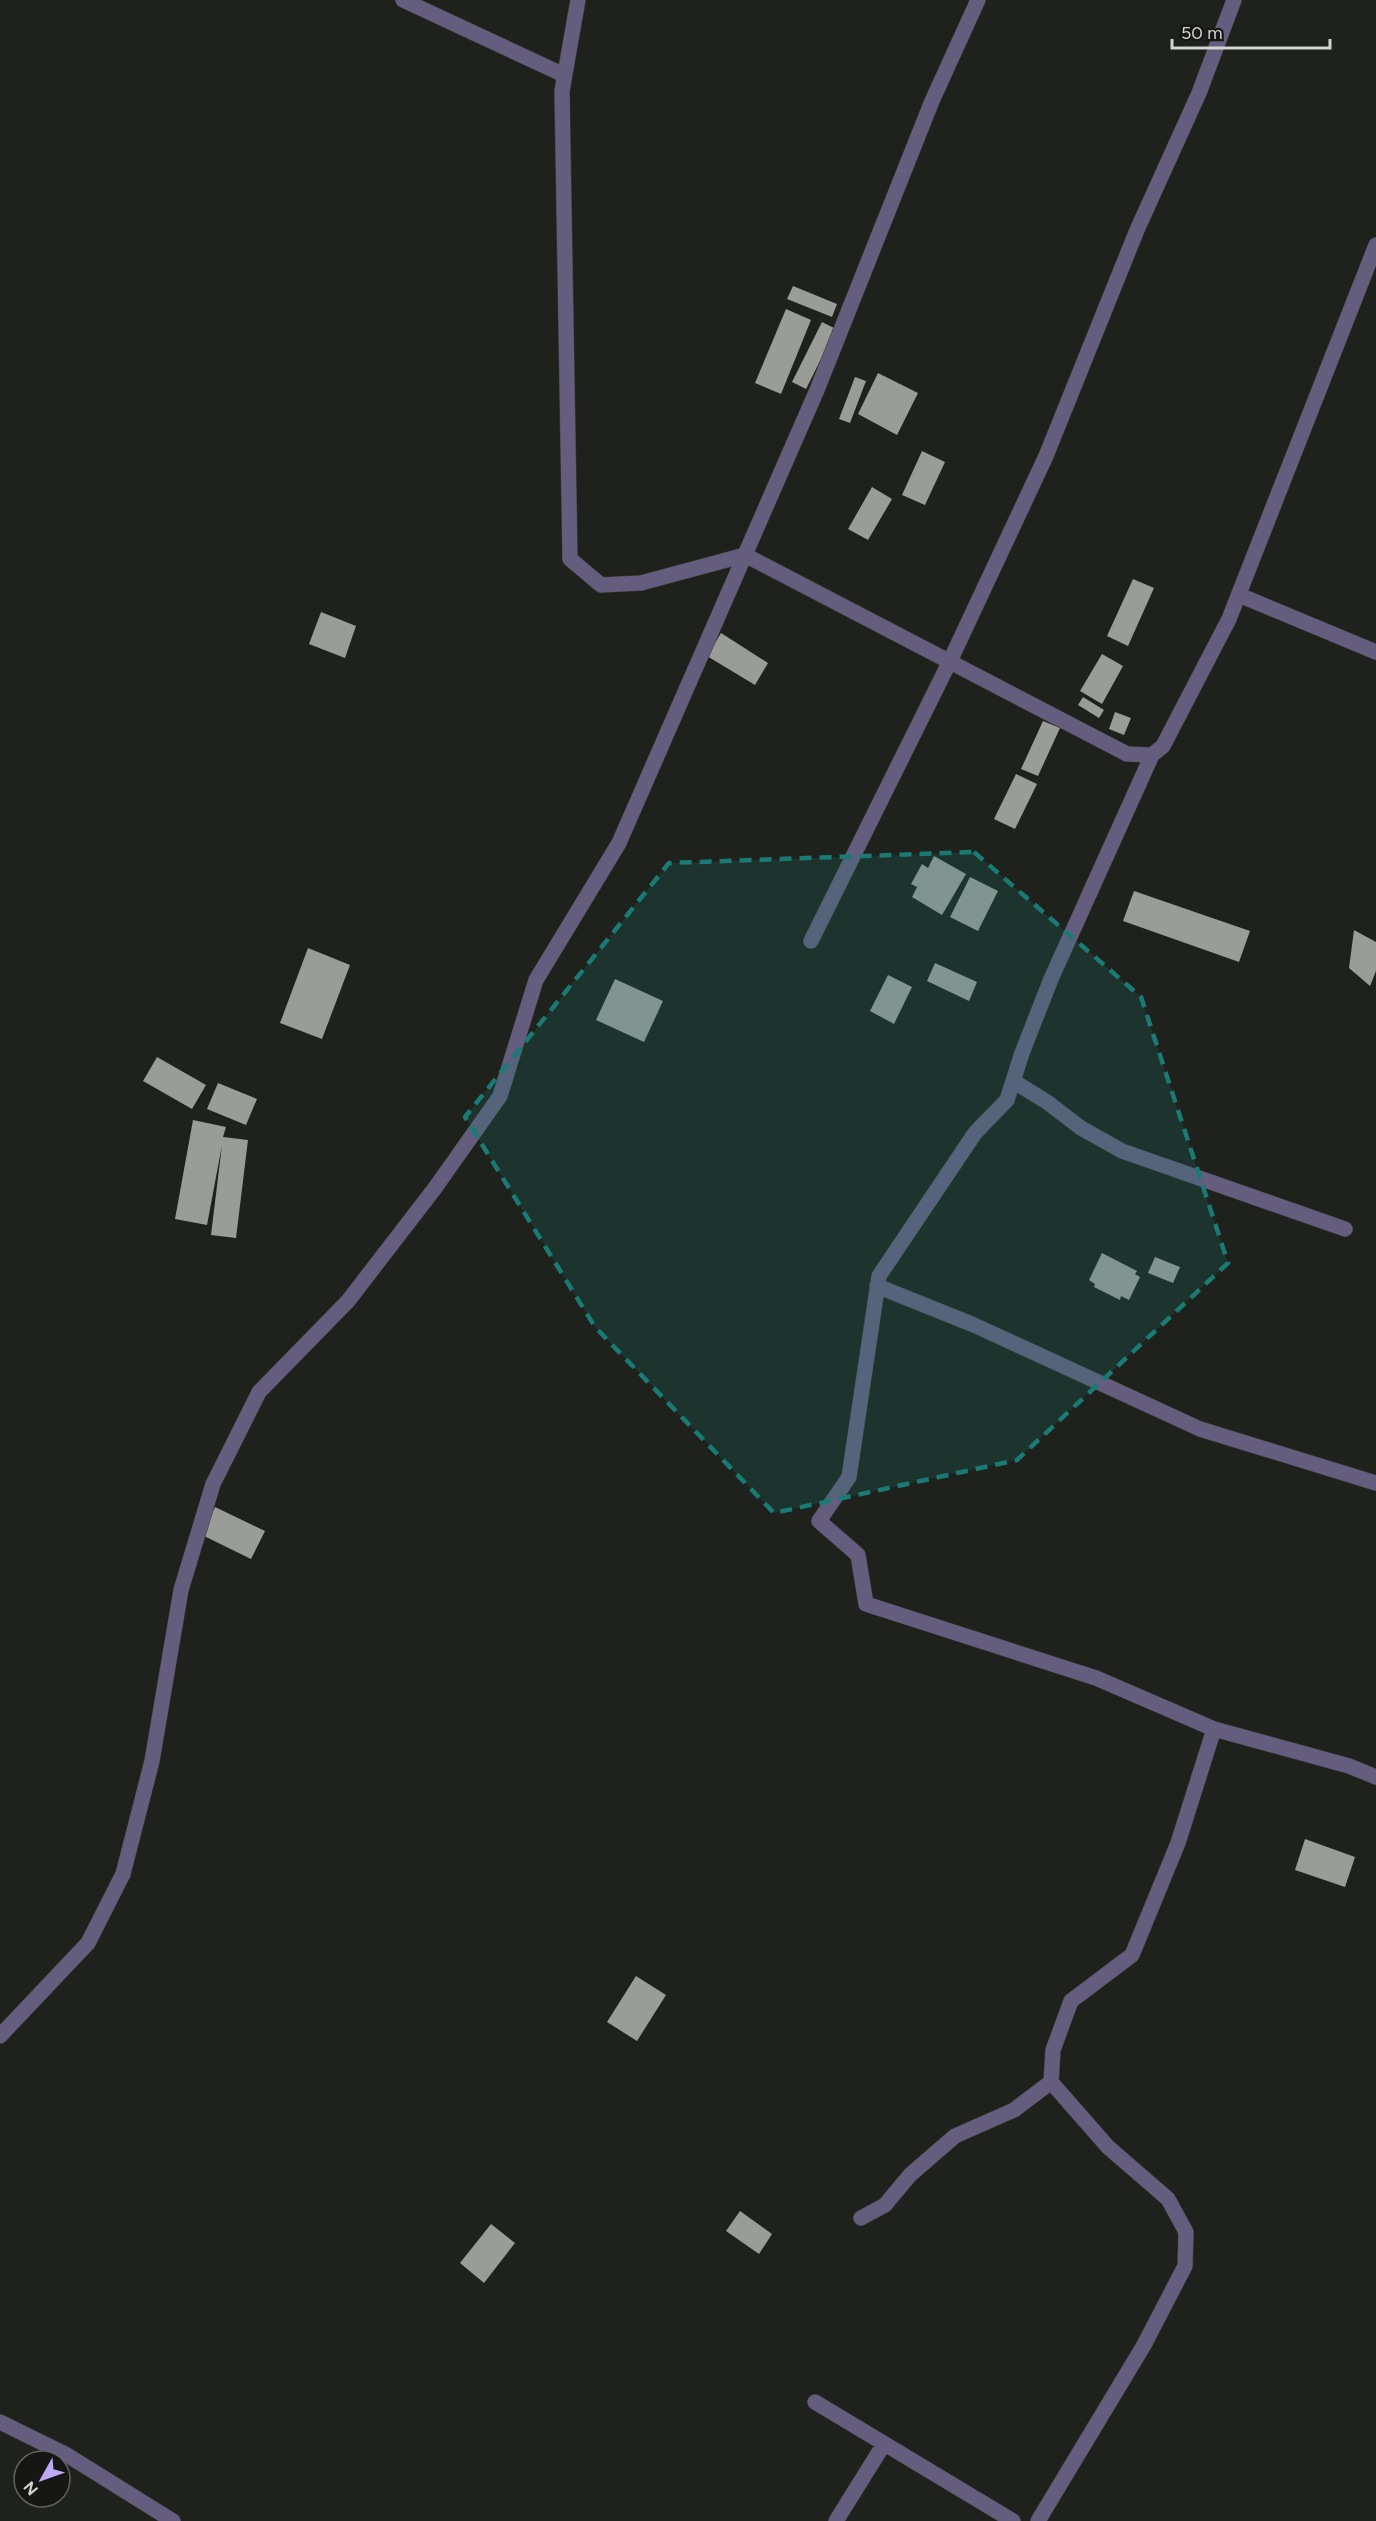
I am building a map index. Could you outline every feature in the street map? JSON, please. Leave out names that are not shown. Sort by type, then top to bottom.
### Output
[{"type":"street","points":[[403,0],[564,75]]},
{"type":"street","points":[[578,0],[562,91],[570,559],[601,585],[641,583],[745,555],[1127,754],[1141,757],[1152,755]]},
{"type":"street","points":[[0,2036],[88,1942],[123,1874],[152,1761],[181,1590],[213,1484],[259,1392],[348,1301],[435,1188],[500,1096],[536,980],[620,843],[821,379],[932,100],[978,0]]},
{"type":"street","points":[[811,940],[950,661],[1046,456],[1137,230],[1199,93],[1234,0]]},
{"type":"street","points":[[1376,245],[1229,619],[1163,746],[1152,755],[1051,979],[1007,1100],[975,1133],[879,1276],[849,1477],[819,1521],[858,1555],[866,1604],[1096,1678],[1214,1729],[1349,1766],[1376,1777]]},
{"type":"street","points":[[1239,595],[1376,652]]},
{"type":"street","points":[[1013,1081],[1047,1102],[1081,1128],[1122,1151],[1345,1229]]},
{"type":"street","points":[[877,1286],[974,1325],[1200,1429],[1376,1483]]},
{"type":"street","points":[[1038,2521],[1144,2345],[1185,2266],[1186,2232],[1168,2199],[1108,2147],[1051,2082],[1053,2050],[1071,2001],[1132,1955],[1178,1843],[1214,1729]]},
{"type":"street","points":[[861,2218],[885,2205],[910,2175],[955,2136],[1014,2110],[1051,2082]]},
{"type":"street","points":[[815,2402],[1013,2521]]},
{"type":"street","points":[[0,2422],[67,2455],[173,2521]]},
{"type":"street","points":[[836,2521],[884,2444]]},
{"type":"highlighted area","points":[[974,852],[1141,997],[1228,1263],[1017,1460],[774,1513],[595,1327],[465,1117],[669,863]]},
{"type":"building","points":[[793,286],[837,304],[832,317],[787,299]]},
{"type":"building","points":[[786,309],[811,320],[781,394],[755,383]]},
{"type":"building","points":[[822,322],[836,329],[806,389],[792,382]]},
{"type":"building","points":[[878,373],[918,393],[897,435],[858,414]]},
{"type":"building","points":[[855,377],[866,381],[850,423],[839,419]]},
{"type":"building","points":[[922,451],[945,462],[925,505],[902,495]]},
{"type":"building","points":[[872,487],[892,499],[868,540],[848,529]]},
{"type":"building","points":[[1133,579],[1154,588],[1128,646],[1107,636]]},
{"type":"building","points":[[321,612],[356,626],[345,658],[309,644]]},
{"type":"building","points":[[721,633],[768,663],[755,685],[707,656]]},
{"type":"building","points":[[1102,654],[1123,666],[1102,704],[1080,691]]},
{"type":"building","points":[[1083,697],[1104,710],[1099,718],[1078,705]]},
{"type":"building","points":[[1115,712],[1131,718],[1124,735],[1109,729]]},
{"type":"building","points":[[1043,721],[1060,728],[1038,776],[1021,769]]},
{"type":"building","points":[[1016,774],[1037,784],[1015,829],[994,819]]},
{"type":"building","points":[[934,856],[966,874],[942,915],[912,897],[917,887],[911,884],[922,864],[928,868]]},
{"type":"building","points":[[970,877],[998,891],[978,931],[950,917]]},
{"type":"building","points":[[1134,891],[1250,931],[1239,962],[1123,921]]},
{"type":"building","points":[[1354,930],[1376,942],[1376,971],[1370,986],[1349,968]]},
{"type":"building","points":[[308,948],[350,965],[322,1039],[280,1023]]},
{"type":"building","points":[[935,963],[977,982],[969,1001],[927,981]]},
{"type":"building","points":[[888,975],[912,987],[894,1024],[870,1011]]},
{"type":"building","points":[[615,979],[663,1001],[644,1042],[596,1020]]},
{"type":"building","points":[[157,1057],[206,1085],[192,1109],[143,1081]]},
{"type":"building","points":[[218,1083],[257,1099],[246,1125],[207,1109]]},
{"type":"building","points":[[193,1120],[226,1127],[223,1137],[248,1140],[236,1238],[211,1235],[222,1145],[207,1225],[175,1219]]},
{"type":"building","points":[[1102,1253],[1137,1271],[1135,1274],[1140,1277],[1129,1300],[1121,1296],[1120,1300],[1094,1287],[1095,1284],[1089,1280]]},
{"type":"building","points":[[1155,1257],[1180,1267],[1173,1283],[1148,1273]]},
{"type":"building","points":[[215,1507],[265,1531],[251,1559],[202,1535]]},
{"type":"building","points":[[1305,1839],[1355,1857],[1345,1887],[1295,1870]]},
{"type":"building","points":[[636,1976],[666,1995],[637,2041],[607,2022]]},
{"type":"building","points":[[740,2211],[772,2234],[759,2254],[726,2231]]},
{"type":"building","points":[[491,2224],[515,2243],[484,2283],[460,2263]]}]
